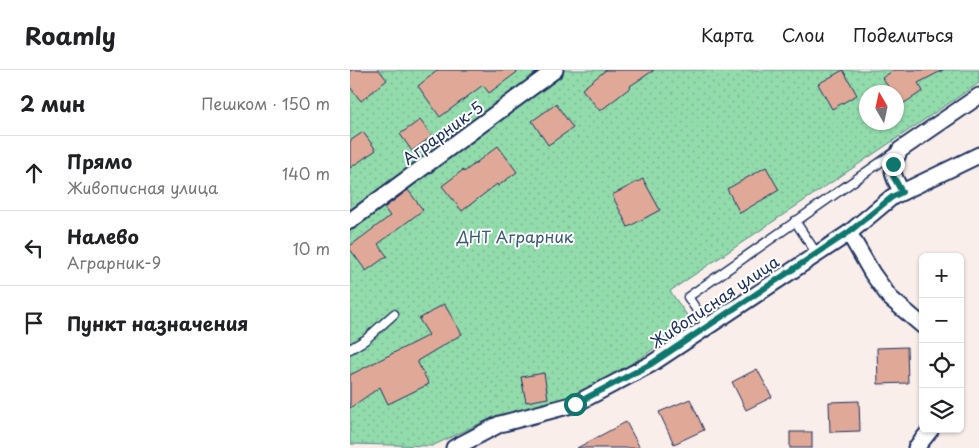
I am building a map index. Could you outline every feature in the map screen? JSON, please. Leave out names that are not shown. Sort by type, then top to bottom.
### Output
[{"type":"street","name":"Аграрник-5","points":[[350,221],[555,70]]},
{"type":"street","points":[[902,192],[893,176],[893,164],[900,150],[979,96]]},
{"type":"street","name":"Живописная улица","points":[[454,448],[500,424],[575,404],[651,364],[849,232],[892,197],[979,155]]},
{"type":"street","points":[[849,232],[872,273],[890,298],[919,323]]},
{"type":"street","points":[[916,448],[929,433]]},
{"type":"lane","points":[[708,326],[688,297],[900,150]]},
{"type":"lane","points":[[795,221],[817,254]]},
{"type":"lane","points":[[350,349],[365,340],[394,314]]},
{"type":"green space","name":"ДНТ Аграрник","points":[[350,70],[979,70],[979,83],[670,291],[691,321],[641,358],[563,403],[496,416],[432,446],[350,444]]},
{"type":"building","points":[[350,70],[379,70],[387,80],[361,101],[350,87]]},
{"type":"building","points":[[438,70],[520,70],[489,93],[483,85],[440,117],[418,86]]},
{"type":"building","points":[[606,70],[654,70],[630,86],[600,111],[582,89]]},
{"type":"building","points":[[843,70],[857,95],[832,109],[818,84]]},
{"type":"building","points":[[894,70],[943,70],[918,83],[923,91],[904,103],[904,85],[887,85],[882,78]]},
{"type":"building","points":[[556,104],[573,128],[548,145],[532,121]]},
{"type":"building","points":[[420,120],[432,136],[412,151],[400,134]]},
{"type":"building","points":[[363,132],[376,150],[350,168],[350,141]]},
{"type":"building","points":[[498,146],[517,172],[498,186],[497,184],[462,211],[442,186]]},
{"type":"building","points":[[766,167],[779,190],[740,213],[727,189]]},
{"type":"building","points":[[643,179],[660,210],[628,227],[612,195]]},
{"type":"building","points":[[408,190],[423,210],[378,244],[387,256],[366,271],[350,249],[350,246],[390,216],[384,208]]},
{"type":"building","points":[[444,304],[462,334],[417,361],[429,384],[388,404],[380,387],[350,408],[350,375],[429,335],[419,319]]},
{"type":"building","points":[[907,347],[908,383],[878,384],[877,348]]},
{"type":"building","points":[[757,369],[772,397],[746,410],[732,382]]},
{"type":"building","points":[[544,373],[548,398],[526,402],[521,377]]},
{"type":"building","points":[[690,399],[704,430],[674,444],[659,412]]},
{"type":"building","points":[[859,401],[860,431],[830,432],[829,402]]},
{"type":"building","points":[[626,422],[640,448],[577,448]]},
{"type":"building","points":[[790,432],[812,432],[812,448],[790,448]]},
{"type":"route","points":[[575,404],[651,364],[849,232],[892,197],[902,192],[893,176],[893,164]]}]
